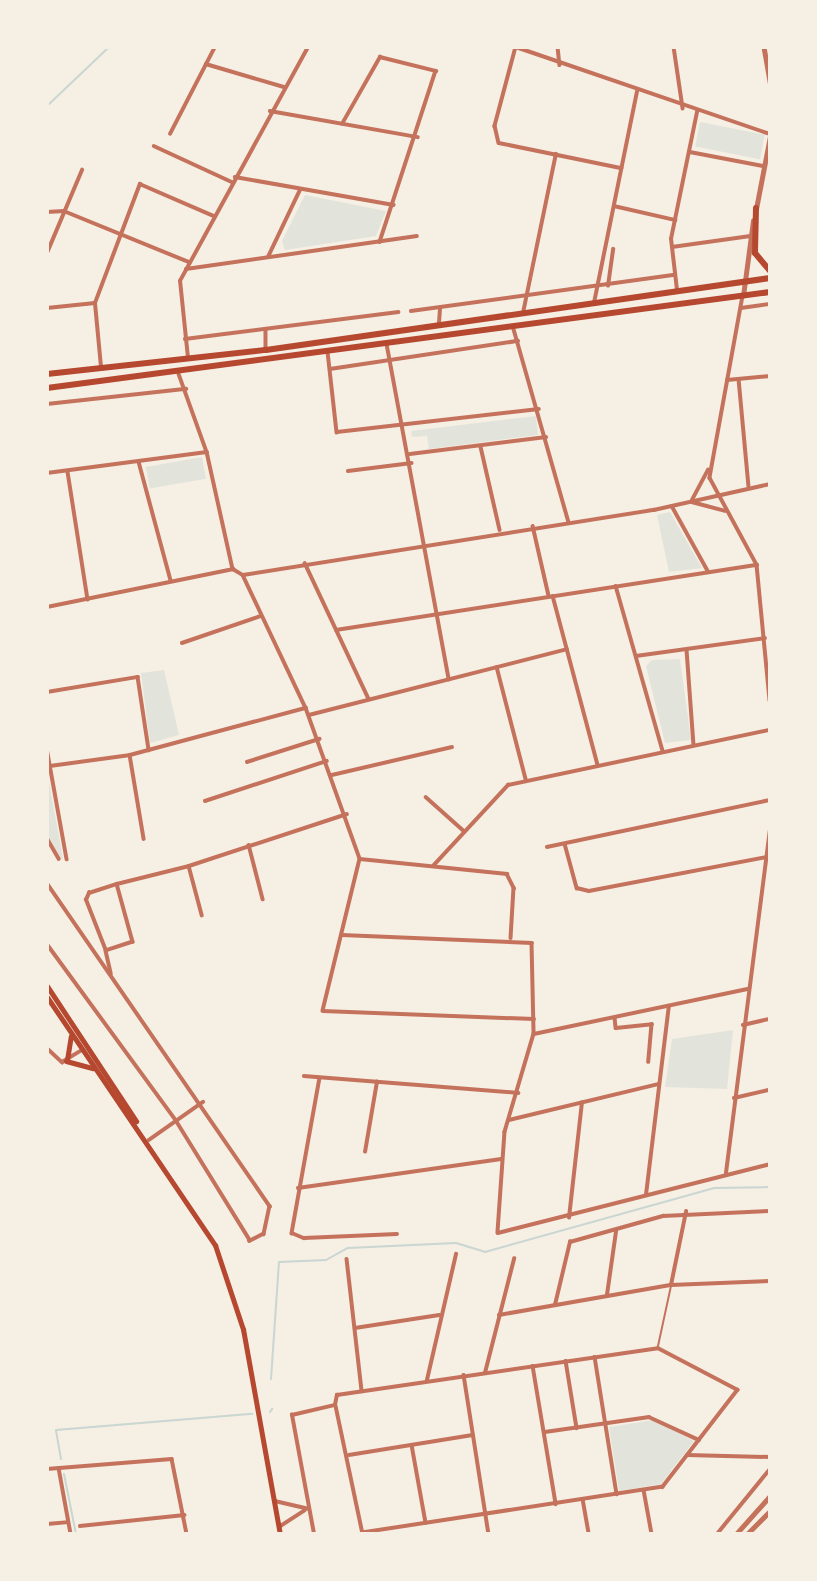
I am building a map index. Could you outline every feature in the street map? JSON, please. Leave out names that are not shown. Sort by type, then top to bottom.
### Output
[{"type":"highway","points":[[756,208],[755,253],[770,271]]},
{"type":"highway","points":[[47,374],[266,350],[439,323],[770,278]]},
{"type":"highway","points":[[47,388],[179,374],[512,324],[770,292]]},
{"type":"main road","points":[[47,986],[137,1124]]},
{"type":"main road","points":[[47,997],[197,1212],[226,1272],[280,1530]]},
{"type":"main road","points":[[67,1026],[72,1044],[67,1060],[82,1060],[101,1074]]},
{"type":"main road","points":[[82,1050],[85,1041]]},
{"type":"main road","points":[[82,1050],[93,1053]]},
{"type":"street","points":[[170,134],[215,47]]},
{"type":"street","points":[[188,359],[178,306],[186,269],[270,111],[308,47]]},
{"type":"street","points":[[621,168],[494,138],[516,47],[697,113],[770,135],[741,308],[710,466],[714,493],[757,565],[770,700]]},
{"type":"street","points":[[558,47],[560,65]]},
{"type":"street","points":[[674,47],[683,108]]},
{"type":"street","points":[[764,47],[770,82]]},
{"type":"street","points":[[342,124],[366,74],[383,56],[436,71],[418,137],[380,242]]},
{"type":"street","points":[[206,64],[284,87]]},
{"type":"street","points":[[594,304],[637,92]]},
{"type":"street","points":[[270,111],[418,137]]},
{"type":"street","points":[[677,292],[671,247],[697,113]]},
{"type":"street","points":[[154,146],[233,180],[394,205]]},
{"type":"street","points":[[690,152],[763,166]]},
{"type":"street","points":[[523,313],[556,153]]},
{"type":"street","points":[[47,253],[82,170]]},
{"type":"street","points":[[101,366],[95,303],[117,233],[144,182],[214,216]]},
{"type":"street","points":[[268,257],[301,189]]},
{"type":"street","points":[[614,206],[675,220]]},
{"type":"street","points":[[47,212],[64,211],[190,262]]},
{"type":"street","points":[[186,269],[417,236]]},
{"type":"street","points":[[671,247],[751,236]]},
{"type":"street","points":[[608,286],[613,249]]},
{"type":"street","points":[[411,311],[673,275]]},
{"type":"street","points":[[47,308],[95,303]]},
{"type":"street","points":[[741,308],[770,304]]},
{"type":"street","points":[[439,323],[440,307]]},
{"type":"street","points":[[185,339],[398,312]]},
{"type":"street","points":[[512,324],[539,409],[569,522]]},
{"type":"street","points":[[266,329],[266,350]]},
{"type":"street","points":[[329,369],[518,341]]},
{"type":"street","points":[[387,344],[428,542],[449,679]]},
{"type":"street","points":[[328,352],[335,431],[539,409]]},
{"type":"street","points":[[179,374],[207,452],[233,569]]},
{"type":"street","points":[[726,380],[770,376]]},
{"type":"street","points":[[739,379],[749,486]]},
{"type":"street","points":[[47,404],[186,389]]},
{"type":"street","points":[[410,454],[546,436]]},
{"type":"street","points":[[481,446],[500,530]]},
{"type":"street","points":[[47,473],[207,452]]},
{"type":"street","points":[[139,462],[171,581]]},
{"type":"street","points":[[348,471],[412,463]]},
{"type":"street","points":[[690,501],[710,466]]},
{"type":"street","points":[[68,472],[88,599]]},
{"type":"street","points":[[243,575],[500,530],[672,506],[714,493],[770,484]]},
{"type":"street","points":[[690,501],[728,513]]},
{"type":"street","points":[[672,506],[709,572]]},
{"type":"street","points":[[533,526],[598,765]]},
{"type":"street","points":[[305,563],[369,699]]},
{"type":"street","points":[[336,630],[757,565]]},
{"type":"street","points":[[47,607],[233,569],[243,575],[309,715],[347,814],[360,859],[323,1011],[534,1019]]},
{"type":"street","points":[[616,586],[663,751]]},
{"type":"street","points":[[182,643],[261,616]]},
{"type":"street","points":[[636,656],[765,638]]},
{"type":"street","points":[[309,715],[567,649]]},
{"type":"street","points":[[687,649],[694,745]]},
{"type":"street","points":[[497,667],[526,779]]},
{"type":"street","points":[[47,692],[138,677],[149,750]]},
{"type":"street","points":[[50,766],[130,755],[306,708]]},
{"type":"street","points":[[434,865],[499,791],[526,779],[770,730]]},
{"type":"street","points":[[247,762],[318,739]]},
{"type":"street","points":[[332,775],[452,747]]},
{"type":"street","points":[[47,748],[67,859]]},
{"type":"street","points":[[130,755],[144,839]]},
{"type":"street","points":[[205,801],[327,761]]},
{"type":"street","points":[[426,797],[464,831]]},
{"type":"street","points":[[547,848],[770,800]]},
{"type":"street","points":[[111,975],[106,951],[86,900],[117,884],[189,866],[347,814]]},
{"type":"street","points":[[726,1173],[743,1025],[767,873],[770,829]]},
{"type":"street","points":[[47,838],[59,859]]},
{"type":"street","points":[[565,844],[580,890],[767,857]]},
{"type":"street","points":[[249,845],[263,898]]},
{"type":"street","points":[[360,859],[497,869],[511,877],[511,939]]},
{"type":"street","points":[[189,866],[202,915]]},
{"type":"street","points":[[47,883],[203,1102],[270,1206],[267,1228],[250,1241],[176,1121],[47,945]]},
{"type":"street","points":[[106,951],[132,944],[133,936],[117,884]]},
{"type":"street","points":[[342,934],[511,939],[532,943],[534,1034],[509,1120],[501,1159],[494,1228],[504,1234],[726,1173],[770,1164]]},
{"type":"street","points":[[534,1034],[748,989]]},
{"type":"street","points":[[646,1195],[669,1006]]},
{"type":"street","points":[[615,1018],[616,1028],[652,1024],[649,1062]]},
{"type":"street","points":[[743,1025],[770,1019]]},
{"type":"street","points":[[47,1048],[67,1060],[82,1050]]},
{"type":"street","points":[[304,1076],[519,1093]]},
{"type":"street","points":[[320,1078],[292,1228],[299,1237],[397,1234]]},
{"type":"street","points":[[365,1152],[377,1082]]},
{"type":"street","points":[[509,1120],[659,1084]]},
{"type":"street","points":[[734,1098],[770,1090]]},
{"type":"street","points":[[149,1140],[203,1102]]},
{"type":"street","points":[[569,1218],[582,1103]]},
{"type":"street","points":[[298,1188],[501,1159]]},
{"type":"street","points":[[555,1305],[570,1242],[686,1212],[770,1211]]},
{"type":"street","points":[[671,1285],[686,1212]]},
{"type":"street","points":[[607,1296],[616,1231]]},
{"type":"street","points":[[427,1380],[439,1315],[456,1254]]},
{"type":"street","points":[[347,1259],[362,1391]]},
{"type":"street","points":[[485,1373],[514,1259]]},
{"type":"street","points":[[499,1315],[671,1285],[770,1281]]},
{"type":"street","points":[[355,1328],[439,1315]]},
{"type":"street","points":[[658,1348],[738,1390],[663,1488],[363,1533],[349,1455],[335,1405],[337,1395],[658,1348]]},
{"type":"street","points":[[595,1357],[617,1494]]},
{"type":"street","points":[[566,1361],[577,1427]]},
{"type":"street","points":[[533,1366],[556,1504]]},
{"type":"street","points":[[464,1375],[489,1534]]},
{"type":"street","points":[[314,1534],[292,1415],[335,1405]]},
{"type":"street","points":[[545,1432],[649,1417],[699,1440]]},
{"type":"street","points":[[349,1455],[472,1434]]},
{"type":"street","points":[[412,1445],[426,1523]]},
{"type":"street","points":[[687,1455],[770,1457]]},
{"type":"street","points":[[47,1469],[172,1459],[187,1534]]},
{"type":"street","points":[[58,1468],[71,1534]]},
{"type":"street","points":[[717,1534],[770,1469]]},
{"type":"street","points":[[644,1490],[652,1534]]},
{"type":"street","points":[[736,1534],[770,1496]]},
{"type":"street","points":[[583,1499],[589,1534]]},
{"type":"street","points":[[274,1500],[309,1509]]},
{"type":"street","points":[[280,1530],[309,1509]]},
{"type":"street","points":[[747,1534],[770,1510]]},
{"type":"street","points":[[80,1526],[184,1515]]},
{"type":"street","points":[[47,1524],[68,1522]]},
{"type":"lane","points":[[658,1348],[671,1285]]},
{"type":"shaded area","points":[[700,122],[765,135],[760,159],[695,147]]},
{"type":"shaded area","points":[[305,195],[386,211],[376,236],[285,250],[282,241]]},
{"type":"shaded area","points":[[536,416],[538,435],[429,449],[427,436],[412,437],[411,431]]},
{"type":"shaded area","points":[[202,457],[206,479],[150,489],[146,467]]},
{"type":"shaded area","points":[[670,512],[702,568],[669,572],[657,515]]},
{"type":"shaded area","points":[[680,659],[691,740],[665,743],[646,666],[652,660]]},
{"type":"shaded area","points":[[164,670],[179,735],[150,743],[141,673]]},
{"type":"shaded area","points":[[47,771],[63,858],[62,860],[47,834]]},
{"type":"shaded area","points":[[733,1030],[727,1089],[665,1087],[672,1039]]},
{"type":"shaded area","points":[[653,1420],[694,1441],[661,1484],[619,1491],[609,1427]]},
{"type":"waterway","points":[[47,106],[109,47]]},
{"type":"waterway","points":[[271,1379],[279,1262],[326,1260],[348,1248],[456,1243],[485,1252],[714,1188],[770,1187]]},
{"type":"waterway","points":[[61,1459],[56,1430],[252,1414]]},
{"type":"waterway","points":[[64,1474],[76,1534]]}]
